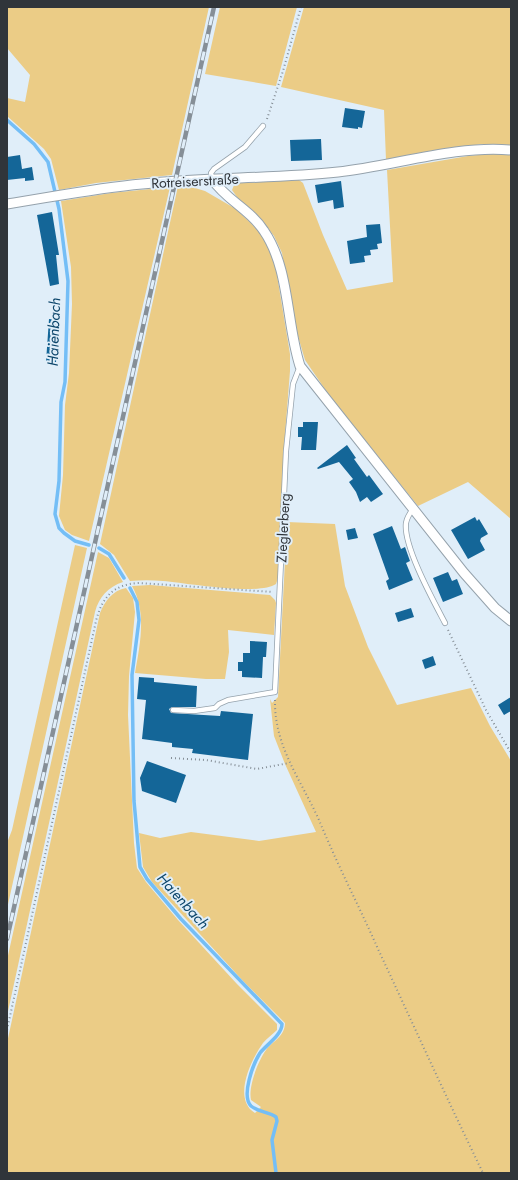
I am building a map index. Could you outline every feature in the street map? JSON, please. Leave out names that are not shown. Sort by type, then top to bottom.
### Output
[{"type":"street","name":"Rotreiserstraße","points":[[7,204],[140,184],[306,175],[384,166],[469,150],[511,150]]},
{"type":"street","points":[[212,180],[217,187],[264,229],[272,244],[280,266],[292,336],[300,366],[481,592],[511,621]]},
{"type":"lane","points":[[212,180],[211,173],[214,169],[245,147],[263,126]]},
{"type":"lane","name":"Zieglerberg","points":[[276,692],[290,400],[294,378],[300,366]]},
{"type":"lane","points":[[413,509],[408,516],[406,525],[413,554],[423,580],[445,623]]},
{"type":"lane","points":[[173,710],[194,711],[214,708],[228,700],[276,692]]},
{"type":"path","points":[[263,126],[277,91],[301,7]]},
{"type":"path","points":[[7,1030],[57,796],[96,621],[102,603],[108,594],[119,587],[139,583],[280,592]]},
{"type":"path","points":[[445,623],[486,710],[511,753]]},
{"type":"path","points":[[276,692],[277,726],[281,744],[289,763],[312,805],[339,868],[447,1100],[484,1173]]},
{"type":"path","points":[[171,758],[206,760],[257,769],[289,763]]},
{"type":"shaded area","points":[[7,7],[209,7],[172,175],[96,183],[59,190],[51,159],[44,149],[7,116],[7,98],[25,102],[30,75],[7,48]]},
{"type":"shaded area","points":[[220,7],[297,7],[276,86],[205,74]]},
{"type":"shaded area","points":[[304,7],[511,7],[511,145],[482,144],[386,160],[384,110],[281,87]]},
{"type":"shaded area","points":[[498,153],[511,155],[511,519],[468,482],[418,506],[331,398],[305,360],[295,326],[282,253],[274,236],[261,219],[237,197],[232,190],[234,185],[239,183],[299,180],[303,183],[323,235],[347,290],[393,282],[387,170],[468,156]]},
{"type":"shaded area","points":[[178,186],[205,191],[236,209],[261,233],[275,263],[290,354],[290,371],[284,448],[278,578],[276,584],[267,587],[239,589],[159,581],[130,581],[114,555],[100,544]]},
{"type":"shaded area","points":[[170,187],[89,541],[72,535],[65,530],[59,516],[63,475],[65,405],[69,373],[72,304],[71,267],[61,201],[111,193]]},
{"type":"shaded area","points":[[287,522],[335,524],[345,586],[368,647],[397,705],[471,688],[490,726],[511,761],[511,1173],[7,1173],[7,1043],[100,613],[104,604],[110,597],[121,589],[126,588],[133,598],[135,612],[129,676],[128,715],[134,843],[137,868],[146,882],[178,920],[237,984],[277,1024],[277,1030],[265,1041],[253,1059],[244,1089],[248,1107],[255,1113],[261,1107],[251,1100],[250,1095],[252,1081],[263,1055],[281,1035],[285,1023],[244,982],[152,882],[143,867],[139,833],[160,838],[191,832],[259,841],[316,832],[274,736],[270,699],[272,703],[278,697]]},
{"type":"shaded area","points":[[75,545],[87,548],[7,909],[7,843],[12,830]]},
{"type":"shaded area","points":[[98,552],[109,558],[123,582],[105,593],[95,612],[7,1016],[7,960]]},
{"type":"shaded area","points":[[150,585],[270,595],[276,603],[274,635],[228,630],[229,652],[225,679],[206,679],[135,673],[140,640],[141,617],[140,606],[132,586]]},
{"type":"building","points":[[345,108],[365,111],[362,128],[342,127]]},
{"type":"building","points":[[321,139],[322,160],[291,161],[290,140]]},
{"type":"building","points":[[20,155],[22,169],[32,167],[34,180],[25,181],[25,178],[7,180],[7,157]]},
{"type":"building","points":[[341,181],[344,207],[334,209],[333,200],[318,203],[315,185]]},
{"type":"building","points":[[52,212],[59,255],[56,255],[59,284],[50,286],[37,215]]},
{"type":"building","points":[[380,224],[382,243],[377,244],[378,249],[370,250],[371,255],[364,256],[365,262],[350,264],[347,241],[367,237],[366,225]]},
{"type":"building","points":[[49,319],[58,320],[56,363],[46,362]]},
{"type":"building","points":[[303,422],[318,422],[316,450],[301,450],[302,437],[298,437],[298,427],[303,427]]},
{"type":"building","points":[[347,445],[356,458],[354,459],[367,477],[369,475],[383,494],[371,502],[367,497],[360,502],[356,492],[349,482],[353,479],[339,462],[318,469],[317,468]]},
{"type":"building","points":[[475,517],[477,521],[479,519],[488,534],[481,538],[480,541],[485,550],[468,559],[451,530]]},
{"type":"building","points":[[392,526],[401,549],[405,547],[410,561],[406,563],[413,580],[389,590],[386,581],[389,579],[373,534]]},
{"type":"building","points":[[355,528],[358,538],[348,540],[346,530]]},
{"type":"building","points":[[448,572],[452,581],[457,579],[463,594],[443,602],[433,578]]},
{"type":"building","points":[[411,608],[414,617],[398,622],[395,613]]},
{"type":"building","points":[[250,641],[267,642],[266,657],[263,657],[262,678],[242,677],[242,671],[238,671],[238,662],[243,662],[243,653],[250,653]]},
{"type":"building","points":[[433,656],[436,665],[425,669],[422,660]]},
{"type":"building","points":[[139,677],[154,678],[154,682],[197,686],[196,707],[172,707],[169,709],[171,713],[220,716],[221,711],[253,714],[248,760],[192,753],[193,749],[172,747],[172,743],[142,739],[146,700],[137,699]]},
{"type":"building","points":[[511,697],[511,711],[504,715],[498,705]]},
{"type":"building","points":[[147,761],[186,775],[176,803],[142,791],[140,778]]},
{"type":"waterway","name":"Haienbach","points":[[7,120],[34,144],[48,162],[59,209],[68,281],[65,382],[61,402],[59,481],[55,514],[59,528],[64,533],[75,541],[89,545]]},
{"type":"waterway","name":"Haienbach","points":[[99,548],[109,554],[124,578]]},
{"type":"waterway","name":"Haienbach","points":[[130,588],[137,602],[139,620],[132,675],[134,801],[140,867],[147,879],[181,919],[282,1024],[277,1036],[257,1058],[251,1072],[247,1095],[251,1106],[257,1110],[276,1117],[277,1121],[272,1140],[276,1173]]},
{"type":"railway","points":[[7,939],[214,7]]}]
